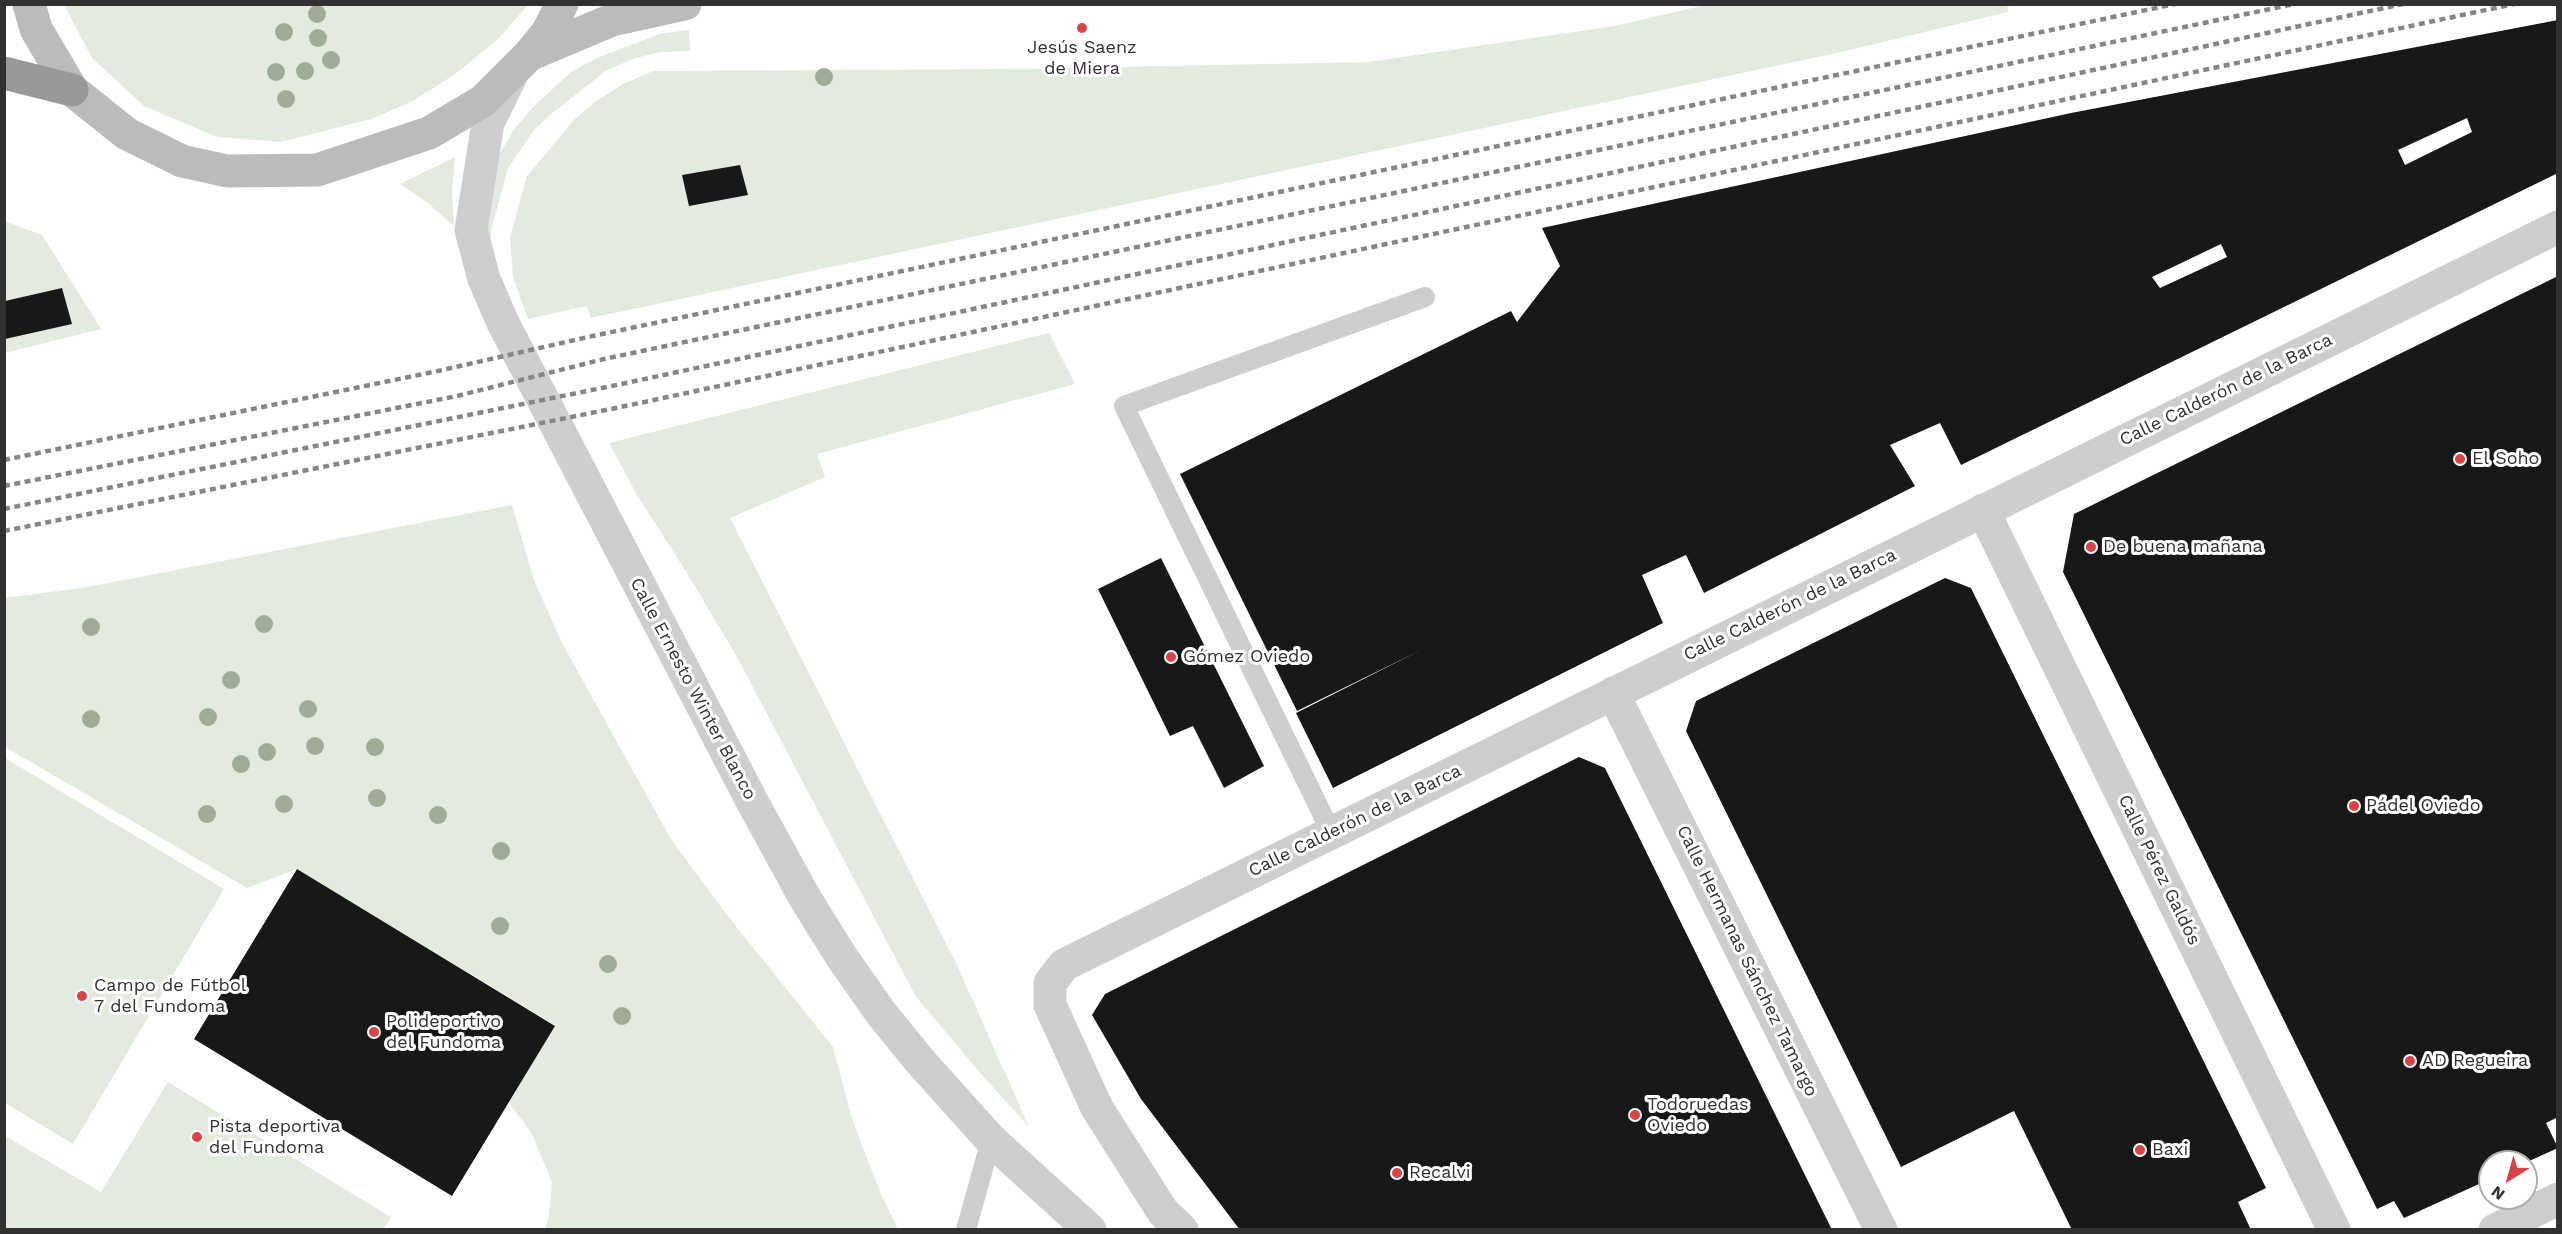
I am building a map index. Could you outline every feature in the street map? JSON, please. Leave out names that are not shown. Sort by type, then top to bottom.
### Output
[{"type":"highway","points":[[4,73],[72,90]]},
{"type":"main road","points":[[29,4],[36,29],[72,90],[127,134],[182,162],[226,171],[317,170],[429,133],[483,101],[521,64],[547,33],[562,4]]},
{"type":"main road","points":[[521,64],[612,20],[685,4]]},
{"type":"street","name":"Calle Ernesto Winter Blanco","points":[[521,64],[488,123],[471,230],[484,279],[503,323],[680,665],[805,898],[841,956],[881,1013],[920,1061],[991,1140],[1090,1230]]},
{"type":"street","name":"Calle Calderón de la Barca","points":[[1182,1230],[1163,1212],[1097,1108],[1050,1005],[1050,983],[1065,965],[2558,227]]},
{"type":"street","name":"Calle Pérez Galdós","points":[[1983,510],[2334,1230]]},
{"type":"street","name":"Calle Hermanas Sánchez Tamargo","points":[[1613,693],[1881,1230]]},
{"type":"street","points":[[2495,1230],[2558,1199]]},
{"type":"lane","points":[[1331,832],[1124,406],[1425,297]]},
{"type":"lane","points":[[966,1230],[991,1140]]},
{"type":"shaded area","points":[[2007,4],[2008,12],[1841,52],[591,318],[587,306],[528,319],[513,277],[510,237],[527,176],[573,121],[596,101],[623,84],[653,71],[1016,69],[1368,62],[1615,26],[1705,5]]},
{"type":"shaded area","points":[[64,5],[528,5],[498,39],[454,75],[413,101],[371,119],[281,142],[217,137],[144,106],[92,58]]},
{"type":"shaded area","points":[[689,30],[690,51],[661,52],[635,58],[607,70],[534,130],[508,168],[492,227],[489,252],[484,223],[499,155],[513,131],[532,108],[571,72],[597,58],[660,34]]},
{"type":"shaded area","points":[[455,157],[452,191],[454,226],[428,203],[400,184]]},
{"type":"shaded area","points":[[4,221],[42,235],[101,329],[5,353]]},
{"type":"shaded area","points":[[1049,333],[1075,384],[817,454],[825,477],[730,518],[957,965],[1029,1127],[916,997],[737,657],[637,495],[609,443]]},
{"type":"shaded area","points":[[512,505],[534,580],[562,643],[672,841],[727,915],[833,1047],[852,1119],[880,1192],[898,1229],[545,1229],[549,1216],[552,1182],[531,1132],[509,1103],[555,1025],[297,869],[247,888],[5,747],[5,598],[88,587]]},
{"type":"shaded area","name":"Campo de Fútbol 7 del Fundoma","points":[[5,758],[224,889],[73,1144],[5,1103]]},
{"type":"shaded area","name":"Pista deportiva del Fundoma","points":[[168,1082],[391,1217],[384,1229],[5,1229],[5,1136],[101,1192]]},
{"type":"building","points":[[2558,20],[2558,173],[1961,465],[1940,423],[1890,445],[1915,486],[1704,593],[1686,555],[1642,575],[1663,623],[1333,788],[1296,713],[1421,650],[1297,711],[1180,474],[1511,311],[1517,322],[1560,266],[1542,228],[2071,113]],"holes":[[[2467,118],[2472,132],[2405,165],[2398,150]],[[2221,244],[2227,257],[2160,288],[2152,277]]]},
{"type":"building","points":[[740,165],[748,195],[689,206],[682,175]]},
{"type":"building","points":[[2558,276],[2558,1117],[2546,1123],[2558,1148],[2538,1157],[2538,1150],[2478,1150],[2478,1184],[2404,1218],[2394,1201],[2377,1209],[2063,572],[2074,514]]},
{"type":"building","points":[[62,288],[72,324],[5,339],[5,301]]},
{"type":"building","name":"Gómez Oviedo","points":[[1161,558],[1264,766],[1224,788],[1193,726],[1170,736],[1098,589]]},
{"type":"building","points":[[1945,578],[1971,588],[2266,1188],[2238,1202],[2251,1230],[2072,1230],[2014,1111],[1901,1167],[1686,731],[1696,701]]},
{"type":"building","points":[[1579,757],[1605,768],[1832,1230],[1240,1230],[1141,1099],[1092,1015],[1105,994]]},
{"type":"building","name":"Polideportivo del Fundoma","points":[[297,869],[555,1026],[452,1196],[194,1039]]},
{"type":"railway","points":[[4,460],[438,371],[588,337],[2175,4]]},
{"type":"railway","points":[[4,486],[457,396],[604,359],[2294,4]]},
{"type":"railway","points":[[4,509],[612,386],[2403,4]]},
{"type":"railway","points":[[4,531],[616,408],[2514,4]]},
{"type":"place","name":"Jesús Saenz de Miera","points":[[1082,28]]},
{"type":"place","name":"El Soho","points":[[2460,459]]},
{"type":"place","name":"De buena mañana","points":[[2091,547]]},
{"type":"place","name":"Gómez Oviedo","points":[[1171,657]]},
{"type":"place","name":"Pádel Oviedo","points":[[2354,806]]},
{"type":"place","name":"Campo de Fútbol 7 del Fundoma","points":[[82,996]]},
{"type":"place","name":"Polideportivo del Fundoma","points":[[374,1032]]},
{"type":"place","name":"AD Regueira","points":[[2410,1061]]},
{"type":"place","name":"Todoruedas Oviedo","points":[[1635,1115]]},
{"type":"place","name":"Pista deportiva del Fundoma","points":[[197,1137]]},
{"type":"place","name":"Baxi","points":[[2140,1150]]},
{"type":"place","name":"Recalvi","points":[[1397,1173]]}]
